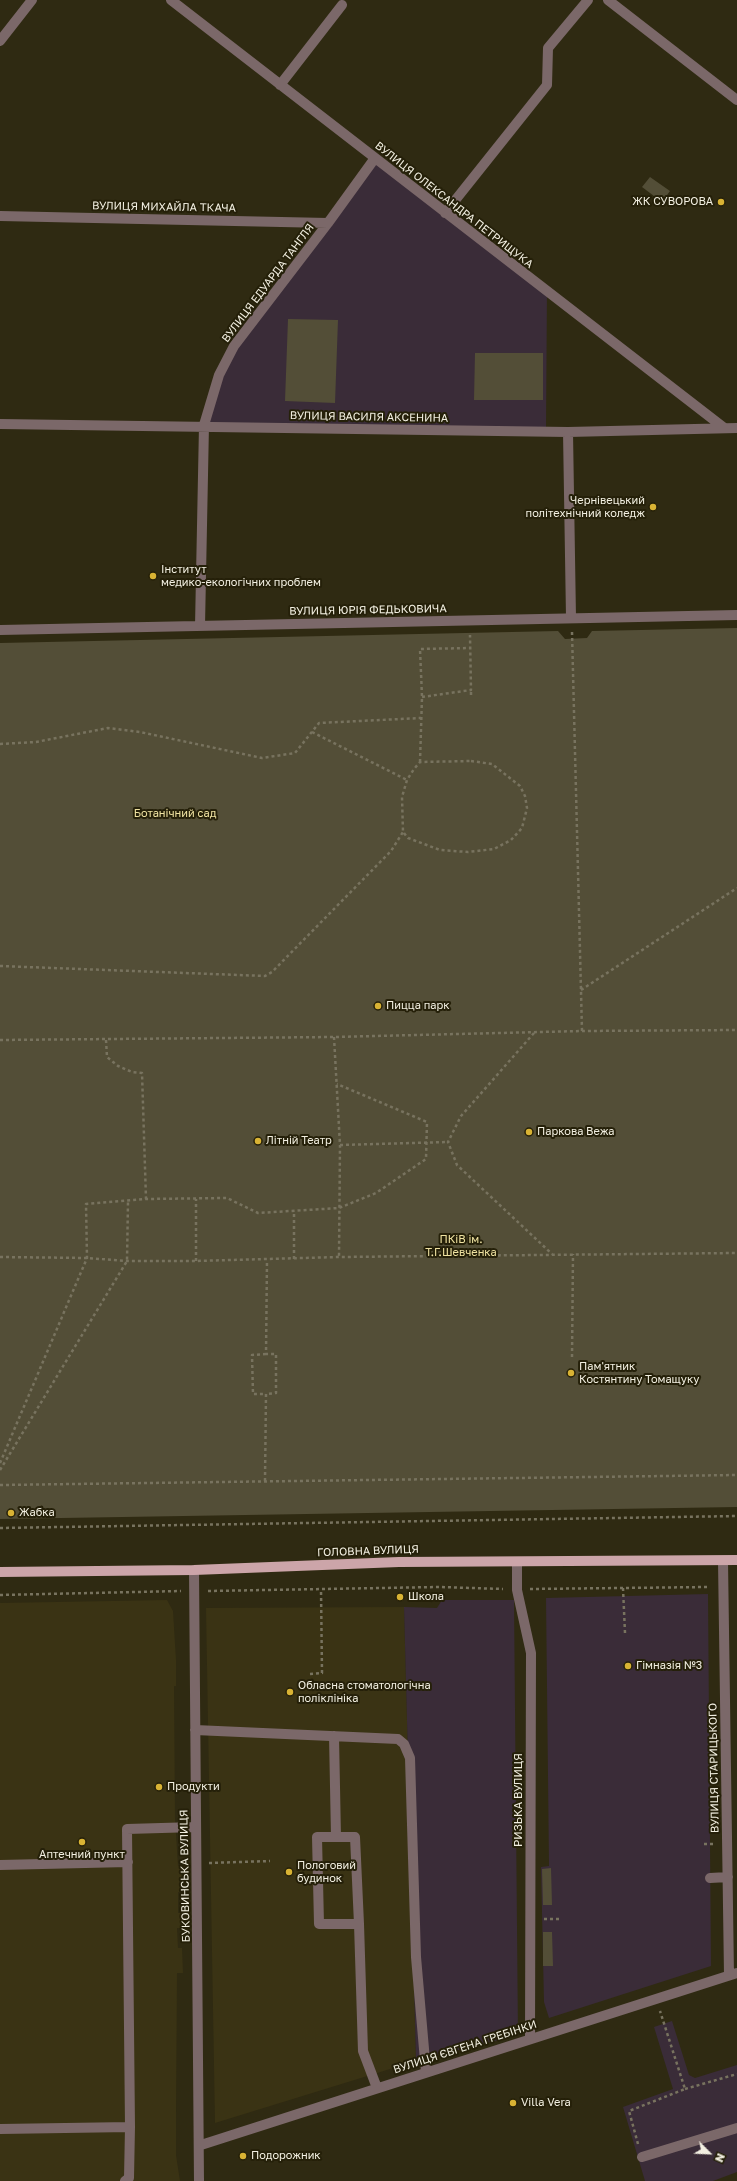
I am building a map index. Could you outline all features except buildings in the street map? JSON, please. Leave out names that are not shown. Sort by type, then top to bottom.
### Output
[{"type":"main road","name":"ГОЛОВНА ВУЛИЦЯ","points":[[0,1572],[194,1570],[399,1562],[737,1560]]},
{"type":"street","points":[[0,41],[32,0]]},
{"type":"street","name":"ВУЛИЦЯ ОЛЕКСАНДРА ПЕТРИЩУКА","points":[[171,0],[723,427]]},
{"type":"street","points":[[445,213],[547,85],[548,48],[588,0]]},
{"type":"street","points":[[608,0],[737,100]]},
{"type":"street","points":[[280,84],[342,5]]},
{"type":"street","name":"ВУЛИЦЯ ЕДУАРДА ТАНГЛЯ","points":[[200,626],[204,426],[219,375],[234,346],[328,223],[375,158]]},
{"type":"street","name":"ВУЛИЦЯ МИХАЙЛА ТКАЧА","points":[[0,216],[328,223]]},
{"type":"street","name":"ВУЛИЦЯ ВАСИЛЯ АКСЕНИНА","points":[[0,424],[568,432],[723,427],[737,428]]},
{"type":"street","points":[[568,432],[571,618]]},
{"type":"street","name":"ВУЛИЦЯ ЮРІЯ ФЕДЬКОВИЧА","points":[[0,630],[737,615]]},
{"type":"street","name":"ВУЛИЦЯ СТАРИЦЬКОГО","points":[[722,1560],[728,1877],[733,1974]]},
{"type":"street","name":"РИЗЬКА ВУЛИЦЯ","points":[[517,1562],[517,1590],[531,1653],[530,2039]]},
{"type":"street","name":"БУКОВИНСЬКА ВУЛИЦЯ","points":[[194,1570],[201,2145],[200,2181]]},
{"type":"street","points":[[195,1730],[398,1739],[404,1744],[410,1758],[416,1957],[426,2072]]},
{"type":"street","points":[[334,1736],[336,1837]]},
{"type":"street","points":[[125,2181],[129,2178],[130,2127],[127,1829],[196,1827]]},
{"type":"street","points":[[358,1924],[319,1924],[317,1837],[355,1837],[363,2051],[377,2088]]},
{"type":"street","points":[[0,1865],[128,1862]]},
{"type":"street","points":[[710,1878],[728,1877]]},
{"type":"street","name":"ВУЛИЦЯ ЄВГЕНА ГРЕБІНКИ","points":[[201,2145],[733,1974]]},
{"type":"street","points":[[0,2129],[130,2127]]},
{"type":"street","points":[[642,2157],[737,2128]]},
{"type":"path","points":[[571,618],[582,1031]]},
{"type":"path","points":[[470,620],[471,695]]},
{"type":"path","points":[[0,966],[265,976],[278,966],[391,851],[403,832],[402,797],[407,780],[420,762],[422,697],[420,649],[470,648]]},
{"type":"path","points":[[422,697],[471,690]]},
{"type":"path","points":[[0,744],[36,742],[108,728],[140,732],[262,758],[295,753],[319,723],[421,718]]},
{"type":"path","points":[[312,732],[407,780]]},
{"type":"path","points":[[403,832],[408,838],[440,850],[468,852],[494,849],[511,840],[522,828],[525,820],[527,808],[525,796],[520,786],[492,764],[470,761],[420,762]]},
{"type":"path","points":[[581,990],[737,888]]},
{"type":"path","points":[[0,1040],[334,1037],[582,1031],[737,1030]]},
{"type":"path","points":[[534,1033],[461,1116],[448,1142],[457,1165],[552,1254]]},
{"type":"path","points":[[334,1037],[340,1145],[339,1257]]},
{"type":"path","points":[[106,1040],[107,1057],[118,1066],[132,1072],[142,1073],[146,1199]]},
{"type":"path","points":[[0,1463],[87,1258],[86,1204],[128,1202],[146,1199],[227,1198],[258,1213],[339,1208],[376,1193],[426,1159],[428,1143],[427,1122],[337,1084]]},
{"type":"path","points":[[340,1145],[448,1142]]},
{"type":"path","points":[[196,1199],[196,1261]]},
{"type":"path","points":[[0,1470],[127,1261],[128,1202]]},
{"type":"path","points":[[294,1211],[294,1259]]},
{"type":"path","points":[[0,1257],[87,1258],[127,1261],[196,1261],[339,1257],[737,1253]]},
{"type":"path","points":[[572,1357],[573,1254]]},
{"type":"path","points":[[266,1354],[267,1260]]},
{"type":"path","points":[[266,1354],[276,1354],[276,1393],[253,1394],[252,1355],[266,1354]]},
{"type":"path","points":[[265,1481],[266,1394]]},
{"type":"path","points":[[0,1485],[737,1475]]},
{"type":"path","points":[[0,1528],[737,1516]]},
{"type":"path","points":[[0,1595],[438,1587],[517,1590],[723,1587]]},
{"type":"path","points":[[623,1588],[625,1633]]},
{"type":"path","points":[[310,1674],[322,1673],[320,1589]]},
{"type":"path","points":[[197,1864],[270,1861]]},
{"type":"path","points":[[657,1999],[663,2024],[685,2089]]},
{"type":"path","points":[[642,2157],[629,2111],[685,2089],[737,2074]]},
{"type":"shaded area","points":[[376,158],[547,289],[546,430],[204,425],[234,347]]},
{"type":"shaded area","points":[[708,1594],[711,1966],[549,2018],[544,2002],[541,1867],[549,1866],[546,1598]]},
{"type":"shaded area","points":[[167,1600],[173,1611],[176,1660],[176,1686],[174,1686],[175,1818],[178,1866],[181,1866],[182,1892],[178,1892],[178,1913],[183,1913],[183,1928],[177,1928],[178,1948],[182,1948],[183,1973],[177,1973],[176,2155],[180,2181],[0,2181],[0,1603]]},
{"type":"shaded area","points":[[442,1600],[514,1600],[518,2035],[416,2061],[404,1607],[437,1608]]},
{"type":"shaded area","points":[[404,1607],[416,2061],[215,2123],[206,1608]]},
{"type":"shaded area","points":[[672,2021],[689,2075],[695,2078],[737,2065],[737,2172],[713,2181],[645,2181],[623,2107],[673,2089],[654,2027]]},
{"type":"green space","points":[[650,177],[670,191],[662,202],[642,187]]},
{"type":"green space","points":[[288,319],[338,320],[335,403],[285,401]]},
{"type":"green space","points":[[475,353],[543,353],[543,400],[474,400]]},
{"type":"green space","name":"ПКіВ ім. Т.Г.Шевченка","points":[[737,628],[737,1507],[0,1519],[0,643],[558,631],[565,639],[587,638],[592,631]]},
{"type":"green space","points":[[551,1868],[552,1905],[543,1905],[542,1869]]},
{"type":"green space","points":[[543,1932],[552,1932],[553,1966],[543,1966]]},
{"type":"place","name":"ЖК СУВОРОВА","points":[[721,202]]},
{"type":"place","name":"Чернівецький політехнічний коледж","points":[[653,507]]},
{"type":"place","name":"Інститут медико-екологічних проблем","points":[[153,576]]},
{"type":"place","name":"Пицца парк","points":[[378,1006]]},
{"type":"place","name":"Паркова Вежа","points":[[529,1132]]},
{"type":"place","name":"Літній Театр","points":[[258,1141]]},
{"type":"place","name":"Пам'ятник Костянтину Томащуку","points":[[571,1373]]},
{"type":"place","name":"Жабка","points":[[11,1513]]},
{"type":"place","name":"Школа","points":[[400,1597]]},
{"type":"place","name":"Гімназія №3","points":[[628,1666]]},
{"type":"place","name":"Обласна стоматологічна поліклініка","points":[[290,1692]]},
{"type":"place","name":"Продукти","points":[[159,1787]]},
{"type":"place","name":"Аптечний пункт","points":[[82,1842]]},
{"type":"place","name":"Пологовий будинок","points":[[289,1872]]},
{"type":"place","name":"Villa Vera","points":[[513,2103]]},
{"type":"place","name":"Подорожник","points":[[243,2156]]},
{"type":"park label","name":"Ботанічний сад","points":[[175,814]]}]
